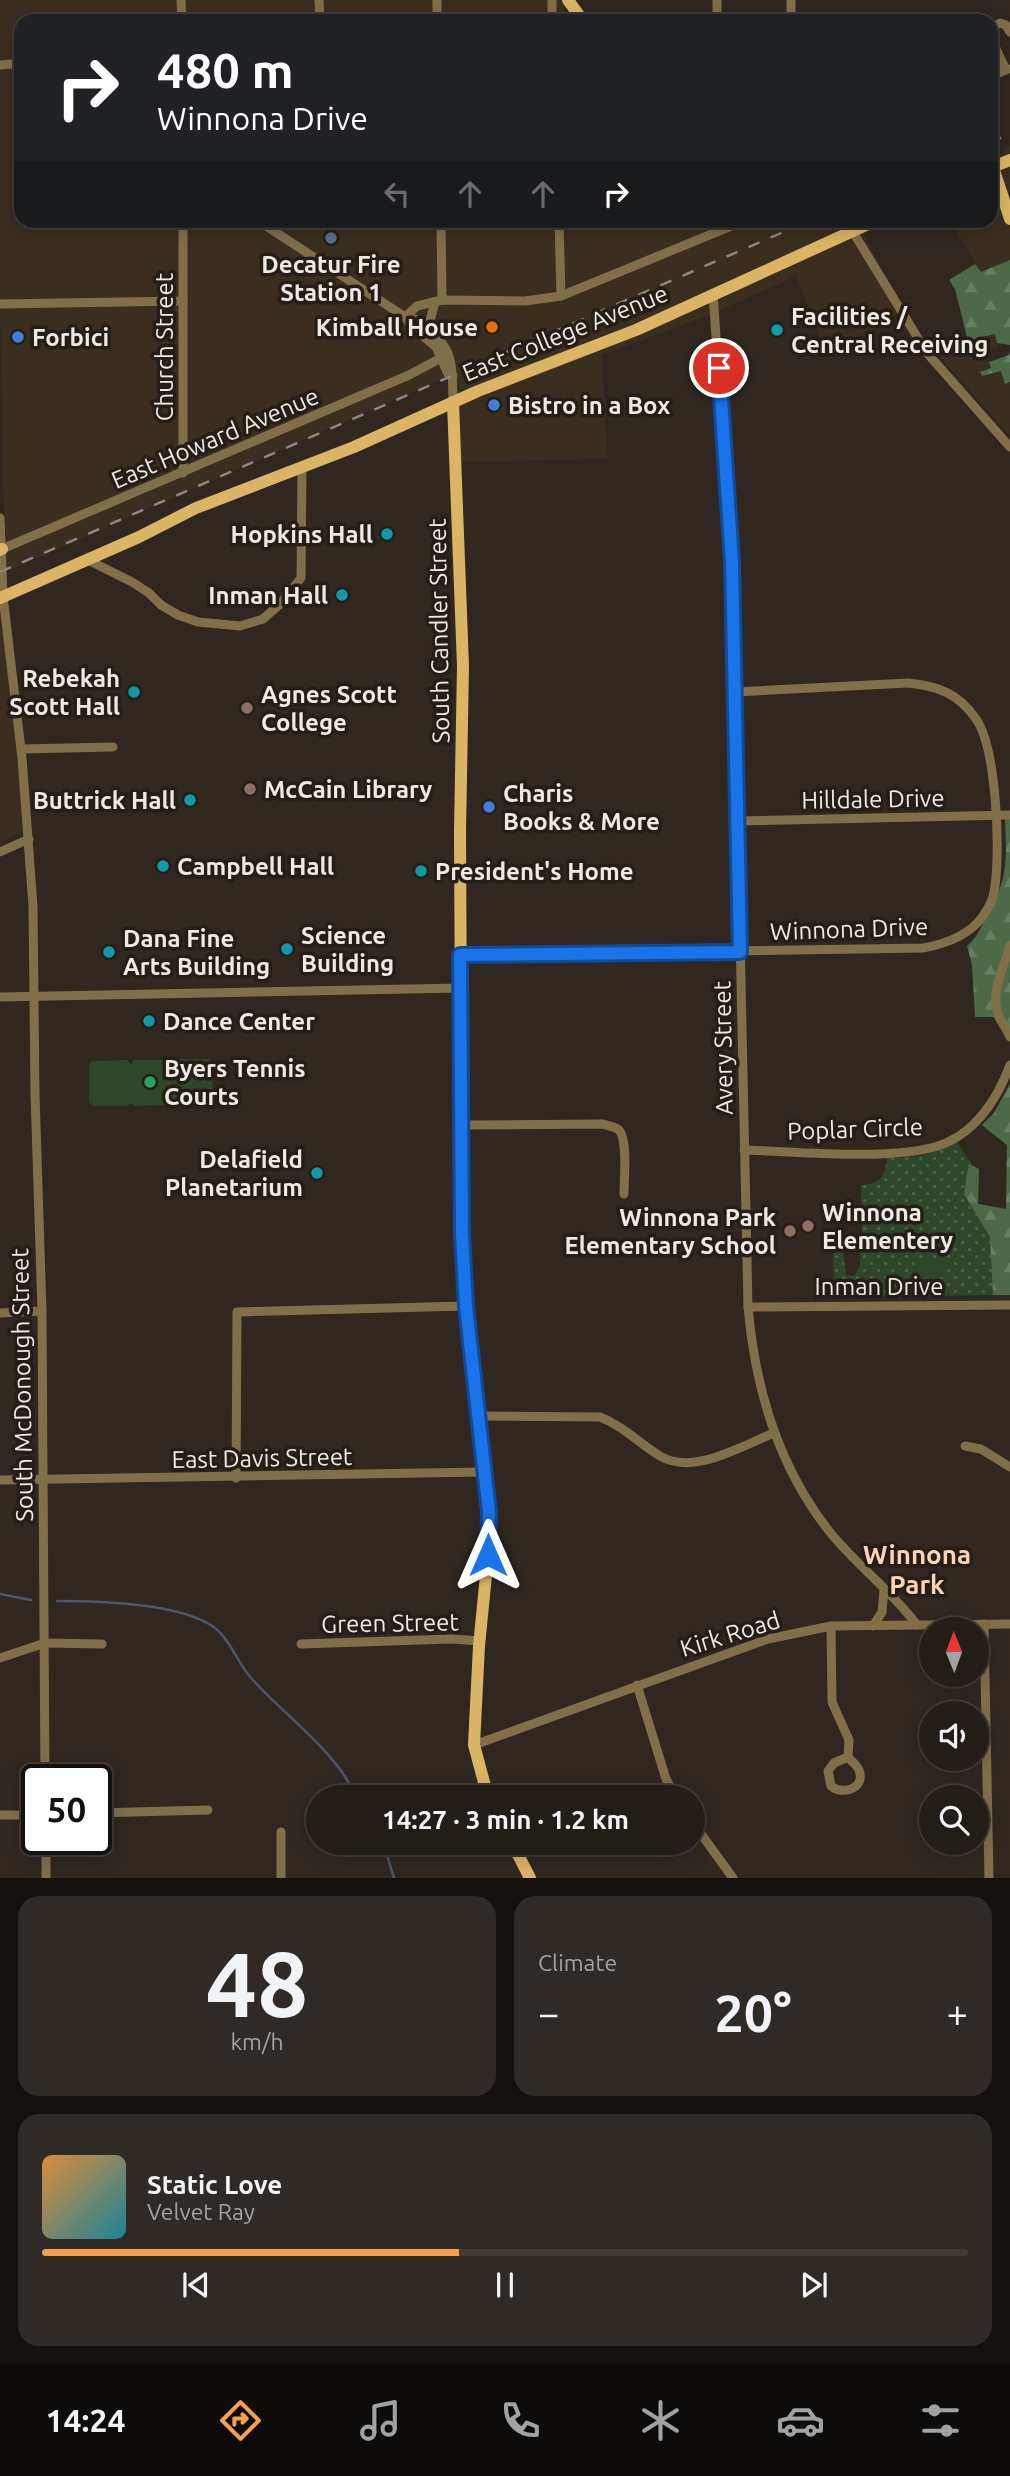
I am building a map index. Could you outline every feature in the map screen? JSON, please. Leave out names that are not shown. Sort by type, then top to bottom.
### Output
[{"type":"main road","points":[[998,182],[1010,219]]},
{"type":"main road","name":"East College Avenue","points":[[2,597],[139,537],[194,518],[268,481],[354,447],[453,402],[636,330],[861,228]]},
{"type":"main road","name":"South Candler Street","points":[[453,402],[463,666],[460,955],[462,1234],[466,1306],[489,1512],[474,1745],[485,1785]]},
{"type":"main road","points":[[518,1855],[530,1878]]},
{"type":"street","points":[[998,51],[1008,69]]},
{"type":"street","name":"Church Street","points":[[183,228],[183,473]]},
{"type":"street","points":[[269,228],[407,318],[415,319],[428,328],[429,318],[439,301],[441,228]]},
{"type":"street","points":[[559,228],[561,296]]},
{"type":"street","points":[[407,318],[417,306],[439,301],[525,301],[561,296],[727,228]]},
{"type":"street","points":[[853,232],[927,353],[1010,447]]},
{"type":"street","name":"Avery Street","points":[[713,294],[732,562],[748,1307],[753,1357],[774,1433],[806,1499],[829,1532],[916,1625]]},
{"type":"street","points":[[0,304],[183,301]]},
{"type":"street","points":[[407,318],[411,326],[436,347],[448,374],[453,376]]},
{"type":"street","name":"South Candler Street","points":[[428,328],[442,341],[450,356],[454,372],[453,402]]},
{"type":"street","name":"East Howard Avenue","points":[[1,550],[409,375],[441,358]]},
{"type":"street","points":[[89,560],[132,582],[178,615],[223,626],[253,624],[279,605],[301,578],[302,467]]},
{"type":"street","name":"South McDonough Street","points":[[0,518],[2,597],[21,749],[33,906],[42,1311],[45,1764]]},
{"type":"street","name":"Winnona Drive","points":[[460,955],[892,949],[946,944],[982,918],[994,896],[999,857],[996,815],[986,744],[977,720],[959,699],[934,686],[908,683],[735,692]]},
{"type":"street","points":[[21,749],[113,747]]},
{"type":"street","name":"Hilldale Drive","points":[[737,821],[1010,814]]},
{"type":"street","points":[[0,852],[29,839]]},
{"type":"street","points":[[1010,945],[996,986],[995,1003],[1010,1037]]},
{"type":"street","points":[[0,997],[460,988]]},
{"type":"street","name":"Poplar Circle","points":[[744,1150],[860,1153],[919,1151],[947,1143],[970,1128],[985,1113],[1001,1088],[1010,1065]]},
{"type":"street","points":[[462,1125],[611,1126],[620,1131],[624,1143],[624,1194]]},
{"type":"street","name":"Inman Drive","points":[[748,1307],[1010,1305]]},
{"type":"street","points":[[236,1478],[237,1312],[466,1306]]},
{"type":"street","points":[[0,1313],[42,1311]]},
{"type":"street","points":[[479,1416],[600,1418],[616,1424],[658,1455],[680,1464],[700,1462],[774,1433]]},
{"type":"street","points":[[965,1446],[981,1449],[1010,1467]]},
{"type":"street","name":"East Davis Street","points":[[0,1480],[483,1472]]},
{"type":"street","points":[[873,1626],[882,1612],[884,1590]]},
{"type":"street","name":"Kirk Road","points":[[989,1624],[1010,1624]]},
{"type":"street","name":"Kirk Road","points":[[474,1745],[745,1645],[831,1626],[919,1625]]},
{"type":"street","points":[[831,1626],[832,1702],[849,1740],[848,1756]]},
{"type":"street","name":"Green Street","points":[[301,1644],[452,1639],[480,1641]]},
{"type":"street","points":[[0,1658],[44,1643],[102,1644]]},
{"type":"street","points":[[637,1685],[669,1785]]},
{"type":"street","points":[[985,1687],[989,1878]]},
{"type":"street","points":[[112,1813],[208,1810]]},
{"type":"street","points":[[0,1815],[21,1815]]},
{"type":"street","points":[[281,1832],[281,1878]]},
{"type":"street","points":[[705,1840],[733,1878]]},
{"type":"street","points":[[46,1855],[47,1878]]},
{"type":"shaded area","points":[[0,0],[563,0],[564,14],[14,14],[14,228],[861,228],[903,310],[828,360],[796,276],[712,314],[602,355],[608,459],[458,462],[456,373],[5,572],[0,310]]},
{"type":"shaded area","points":[[1010,144],[1010,260],[980,272],[955,228],[998,228],[998,159]]},
{"type":"shaded area","points":[[995,334],[999,348],[986,351],[991,368],[980,372],[982,376],[1001,371],[1005,384],[1010,382],[1010,436],[933,348]]},
{"type":"shaded area","points":[[0,575],[25,830],[0,843]]},
{"type":"green space","points":[[1010,260],[1010,345],[997,343],[995,334],[968,341],[955,289],[949,280],[975,264],[981,272]]},
{"type":"green space","points":[[1010,352],[1010,382],[1005,384],[1001,371],[982,376],[980,372],[991,368],[989,362],[1009,355]]},
{"type":"green space","points":[[1005,819],[1010,819],[1010,1032],[1005,1033],[994,1017],[975,1017],[972,965],[967,946],[993,905],[1002,882],[1006,860]]},
{"type":"green space","name":"Byers Tennis Courts","points":[[173,1059],[208,1059],[212,1062],[213,1100],[209,1105],[174,1105],[170,1102],[166,1105],[135,1106],[131,1103],[127,1106],[93,1106],[89,1102],[89,1064],[92,1061],[127,1060],[131,1064],[134,1060],[166,1060],[169,1063]]},
{"type":"green space","points":[[1010,1084],[1010,1295],[834,1297],[833,1249],[839,1249],[838,1236],[845,1235],[846,1272],[847,1275],[854,1276],[860,1266],[860,1239],[857,1235],[862,1234],[861,1185],[873,1183],[880,1178],[887,1158],[923,1155],[957,1142],[973,1166],[979,1169],[978,1204],[1006,1209],[1007,1145],[982,1125],[994,1113]]},
{"type":"green space","points":[[1010,1084],[1010,1295],[993,1295],[990,1237],[964,1194],[968,1168],[973,1166],[979,1169],[978,1204],[1006,1209],[1007,1145],[982,1125],[994,1113]]},
{"type":"green space","points":[[914,1259],[946,1259],[946,1277],[915,1278]]},
{"type":"waterway","points":[[0,1594],[31,1600]]},
{"type":"waterway","points":[[57,1601],[156,1607],[209,1624],[227,1641],[251,1678],[309,1734],[350,1785]]},
{"type":"waterway","points":[[387,1855],[394,1878]]},
{"type":"railway","points":[[998,139],[1010,134]]},
{"type":"railway","points":[[0,572],[793,228]]},
{"type":"place","name":"Decatur Fire Station 1","points":[[331,238]]},
{"type":"place","name":"Kimball House","points":[[492,327]]},
{"type":"place","name":"Facilities / Central Receiving","points":[[777,330]]},
{"type":"place","name":"Forbici","points":[[18,337]]},
{"type":"place","name":"Bistro in a Box","points":[[494,405]]},
{"type":"place","name":"Hopkins Hall","points":[[387,534]]},
{"type":"place","name":"Inman Hall","points":[[342,595]]},
{"type":"place","name":"Rebekah Scott Hall","points":[[134,692]]},
{"type":"place","name":"Agnes Scott College","points":[[247,708]]},
{"type":"place","name":"McCain Library","points":[[250,789]]},
{"type":"place","name":"Buttrick Hall","points":[[190,800]]},
{"type":"place","name":"Charis Books & More","points":[[489,807]]},
{"type":"place","name":"Campbell Hall","points":[[163,866]]},
{"type":"place","name":"President's Home","points":[[421,871]]},
{"type":"place","name":"Science Building","points":[[287,949]]},
{"type":"place","name":"Dana Fine Arts Building","points":[[109,952]]},
{"type":"place","name":"Dance Center","points":[[149,1021]]},
{"type":"place","name":"Byers Tennis Courts","points":[[150,1082]]},
{"type":"place","name":"Delafield Planetarium","points":[[317,1173]]},
{"type":"place","name":"Winnona Elementery","points":[[808,1226]]},
{"type":"place","name":"Winnona Park Elementary School","points":[[790,1231]]},
{"type":"district","name":"Winnona Park","points":[[917,1569]]},
{"type":"route","points":[[488,1555],[489,1512],[466,1306],[462,1234],[460,955],[740,952],[732,562],[719,368]]}]
